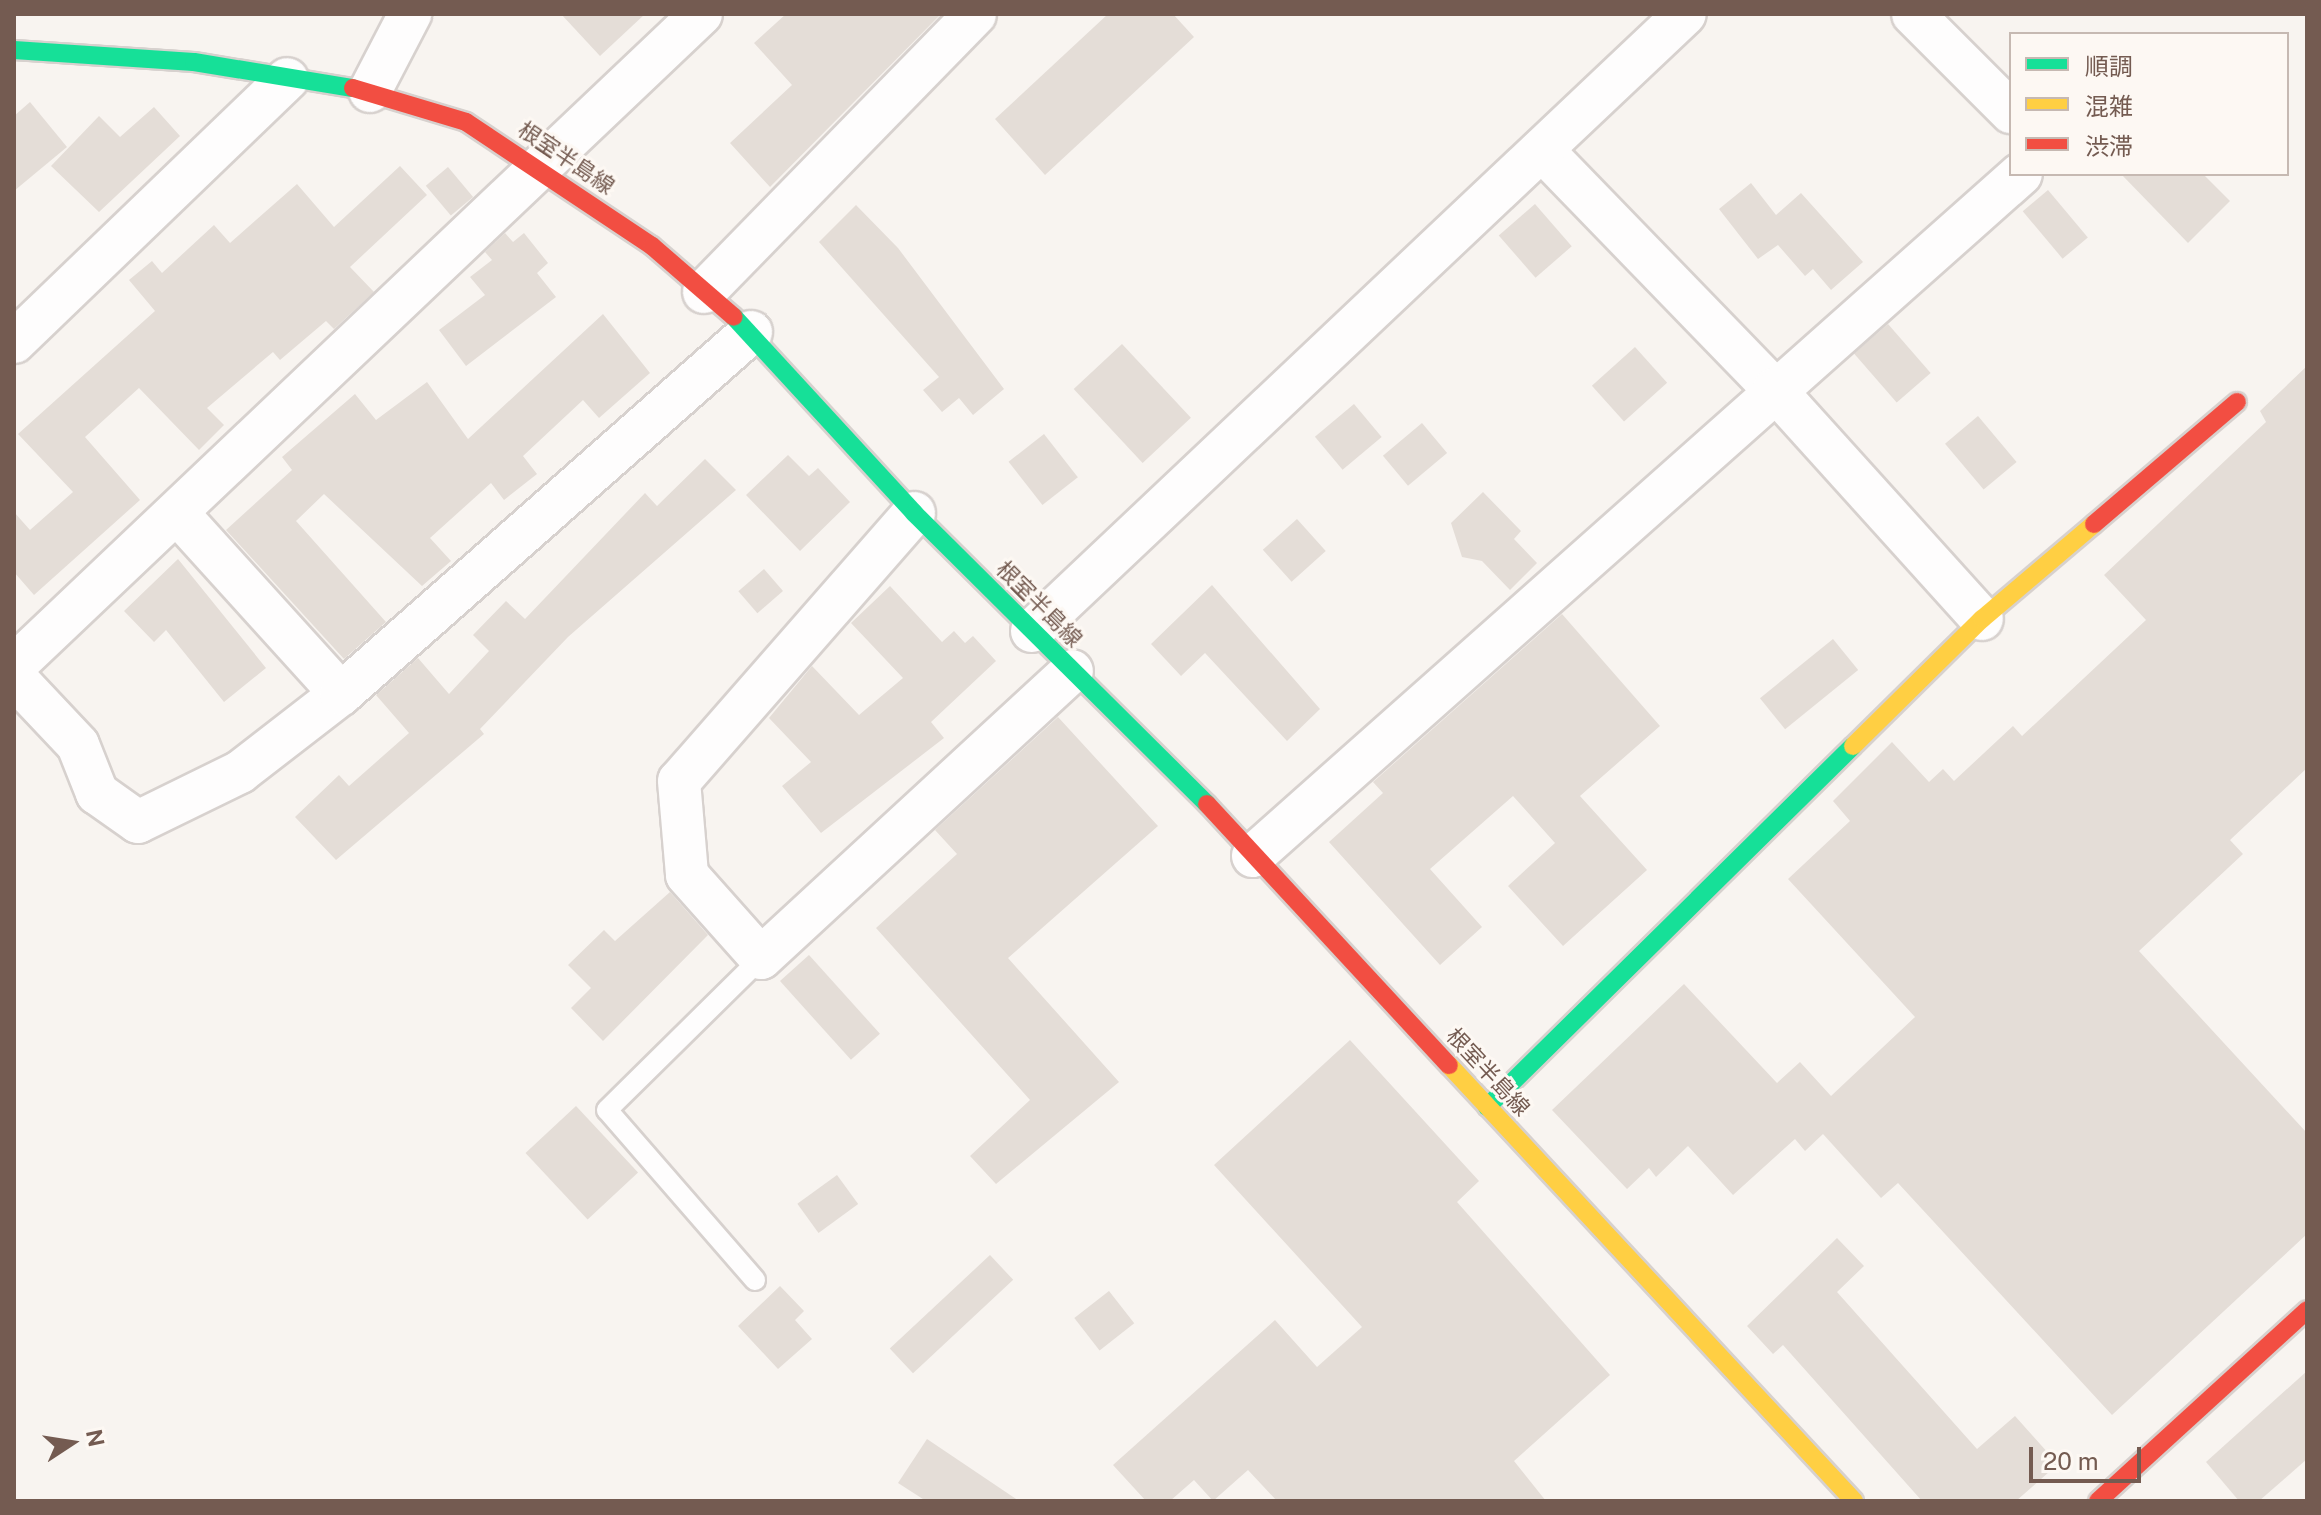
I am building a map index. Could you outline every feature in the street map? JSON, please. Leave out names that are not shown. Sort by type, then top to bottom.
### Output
[{"type":"main road","name":"根室半島線","points":[[14,50],[194,62],[370,91],[466,122],[544,169],[704,292],[751,332],[914,513],[1253,856],[1854,1501]]},
{"type":"main road","points":[[1487,1107],[1982,619],[2237,402]]},
{"type":"main road","points":[[2098,1501],[2307,1310]]},
{"type":"street","points":[[370,91],[410,14]]},
{"type":"street","points":[[14,666],[544,169],[701,14]]},
{"type":"street","points":[[704,292],[975,14]]},
{"type":"street","points":[[1032,631],[1685,14]]},
{"type":"street","points":[[1913,14],[2009,110]]},
{"type":"street","points":[[14,342],[287,79]]},
{"type":"street","points":[[1542,150],[1774,389],[1982,619]]},
{"type":"street","points":[[1253,856],[1774,389],[2019,176]]},
{"type":"street","points":[[14,677],[78,745],[97,793],[138,822],[240,772],[341,694],[751,332]]},
{"type":"street","points":[[177,513],[341,694]]},
{"type":"street","points":[[914,513],[679,781],[687,875],[761,958],[1072,671]]},
{"type":"lane","points":[[755,1280],[607,1110],[761,958]]},
{"type":"building","points":[[561,14],[645,14],[600,56]]},
{"type":"building","points":[[786,14],[941,14],[770,187],[730,143],[792,85],[754,43]]},
{"type":"building","points":[[1108,14],[1173,14],[1194,37],[1045,175],[995,119]]},
{"type":"building","points":[[30,102],[67,147],[14,191],[14,116]]},
{"type":"building","points":[[154,107],[180,136],[99,212],[51,166],[99,116],[120,137]]},
{"type":"building","points":[[400,166],[427,195],[350,267],[374,292],[334,329],[326,321],[280,360],[273,352],[207,408],[224,425],[199,450],[139,388],[85,437],[140,500],[34,595],[14,572],[14,512],[30,530],[73,492],[18,434],[155,311],[129,280],[152,261],[162,273],[214,225],[230,243],[297,184],[334,227]]},
{"type":"building","points":[[448,167],[473,197],[451,216],[426,186]]},
{"type":"building","points":[[2123,176],[2205,176],[2230,201],[2188,243]]},
{"type":"building","points":[[1751,183],[1776,215],[1801,193],[1863,262],[1831,290],[1813,269],[1805,276],[1778,245],[1758,259],[1719,209]]},
{"type":"building","points":[[2048,190],[2088,237],[2063,259],[2023,211]]},
{"type":"building","points":[[1535,204],[1572,246],[1536,278],[1499,235]]},
{"type":"building","points":[[856,205],[898,248],[1004,389],[973,415],[959,398],[942,412],[923,390],[939,377],[819,242]]},
{"type":"building","points":[[505,233],[513,242],[524,233],[548,263],[537,273],[556,297],[466,366],[439,330],[485,295],[470,277],[492,260],[485,252]]},
{"type":"building","points":[[603,314],[650,373],[599,418],[583,400],[523,456],[537,474],[504,500],[491,483],[430,538],[451,561],[422,586],[324,494],[296,521],[386,622],[344,659],[226,530],[292,470],[282,457],[355,394],[376,420],[427,382],[468,439]]},
{"type":"building","points":[[1888,324],[1931,373],[1897,403],[1854,354]]},
{"type":"building","points":[[1122,344],[1191,418],[1143,463],[1074,389]]},
{"type":"building","points":[[1635,347],[1667,383],[1624,421],[1592,386]]},
{"type":"building","points":[[2307,366],[2307,768],[2230,840],[2243,854],[2139,951],[2307,1133],[2307,1234],[2112,1415],[1898,1183],[1881,1198],[1823,1134],[1805,1151],[1795,1139],[1733,1195],[1688,1146],[1656,1177],[1649,1168],[1627,1189],[1552,1110],[1684,984],[1777,1083],[1800,1062],[1831,1096],[1915,1017],[1788,879],[1850,821],[1833,801],[1892,742],[1929,782],[1943,769],[1954,781],[2013,726],[2022,736],[2146,620],[2104,575],[2266,422],[2260,411]]},
{"type":"building","points":[[1354,404],[1382,437],[1343,470],[1315,437]]},
{"type":"building","points":[[1978,416],[2017,462],[1984,490],[1945,444]]},
{"type":"building","points":[[1422,423],[1447,453],[1408,486],[1383,456]]},
{"type":"building","points":[[1044,434],[1078,477],[1042,505],[1009,462]]},
{"type":"building","points":[[788,455],[809,476],[818,468],[850,502],[800,551],[746,495]]},
{"type":"building","points":[[705,459],[736,490],[568,637],[480,729],[484,734],[336,860],[295,817],[339,775],[349,786],[409,733],[376,695],[418,658],[449,694],[489,651],[473,635],[506,601],[525,619],[645,493],[657,506]]},
{"type":"building","points":[[1483,492],[1521,531],[1514,539],[1537,563],[1510,590],[1482,561],[1462,557],[1451,523]]},
{"type":"building","points":[[1297,519],[1326,551],[1292,582],[1263,550]]},
{"type":"building","points":[[178,559],[266,668],[224,702],[166,630],[154,642],[124,611]]},
{"type":"building","points":[[764,569],[783,591],[757,613],[738,591]]},
{"type":"building","points":[[1212,585],[1320,709],[1287,741],[1205,653],[1181,676],[1151,644]]},
{"type":"building","points":[[890,586],[942,642],[954,631],[965,643],[973,636],[996,661],[931,722],[944,738],[821,833],[782,786],[811,762],[769,718],[812,666],[859,715],[903,678],[851,623]]},
{"type":"building","points":[[1562,614],[1660,726],[1580,796],[1647,870],[1563,946],[1508,886],[1555,843],[1513,796],[1430,869],[1482,927],[1440,965],[1329,842],[1383,793],[1373,782]]},
{"type":"building","points":[[1833,639],[1858,670],[1785,729],[1760,698]]},
{"type":"building","points":[[1058,717],[1158,826],[1008,958],[1119,1082],[996,1184],[970,1156],[1030,1100],[876,928],[957,854],[935,830]]},
{"type":"building","points":[[670,892],[708,935],[603,1041],[571,1008],[591,988],[568,965],[604,930],[615,941]]},
{"type":"building","points":[[809,955],[880,1034],[851,1060],[780,981]]},
{"type":"building","points":[[1350,1040],[1479,1181],[1457,1202],[1610,1375],[1514,1461],[1546,1501],[1277,1501],[1248,1470],[1213,1501],[1194,1480],[1170,1501],[1146,1501],[1113,1465],[1275,1320],[1317,1367],[1362,1327],[1214,1165]]},
{"type":"building","points":[[576,1106],[638,1173],[588,1220],[526,1153]]},
{"type":"building","points":[[837,1175],[858,1204],[819,1233],[797,1204]]},
{"type":"building","points":[[1837,1238],[1864,1266],[1837,1292],[1977,1449],[2015,1416],[2058,1464],[2016,1501],[1922,1501],[1783,1345],[1773,1354],[1747,1326]]},
{"type":"building","points":[[990,1255],[1013,1280],[913,1373],[890,1348]]},
{"type":"building","points":[[780,1286],[804,1311],[795,1320],[812,1339],[778,1369],[738,1326]]},
{"type":"building","points":[[1109,1291],[1134,1323],[1100,1350],[1074,1318]]},
{"type":"building","points":[[2307,1371],[2307,1459],[2259,1501],[2239,1501],[2206,1462]]},
{"type":"building","points":[[927,1439],[1019,1501],[926,1501],[898,1483]]},
{"type":"traffic: fast","points":[[14,50],[194,62],[353,88]]},
{"type":"traffic: fast","points":[[734,317],[914,513],[1207,804]]},
{"type":"traffic: fast","points":[[1487,1107],[1853,746]]},
{"type":"traffic: slow","points":[[1853,746],[1982,619],[2094,524]]},
{"type":"traffic: slow","points":[[1449,1065],[1854,1501]]},
{"type":"traffic: jam","points":[[353,88],[466,122],[652,246],[734,317]]},
{"type":"traffic: jam","points":[[2094,524],[2237,402]]},
{"type":"traffic: jam","points":[[1207,804],[1449,1065]]},
{"type":"traffic: jam","points":[[2098,1501],[2307,1310]]}]
